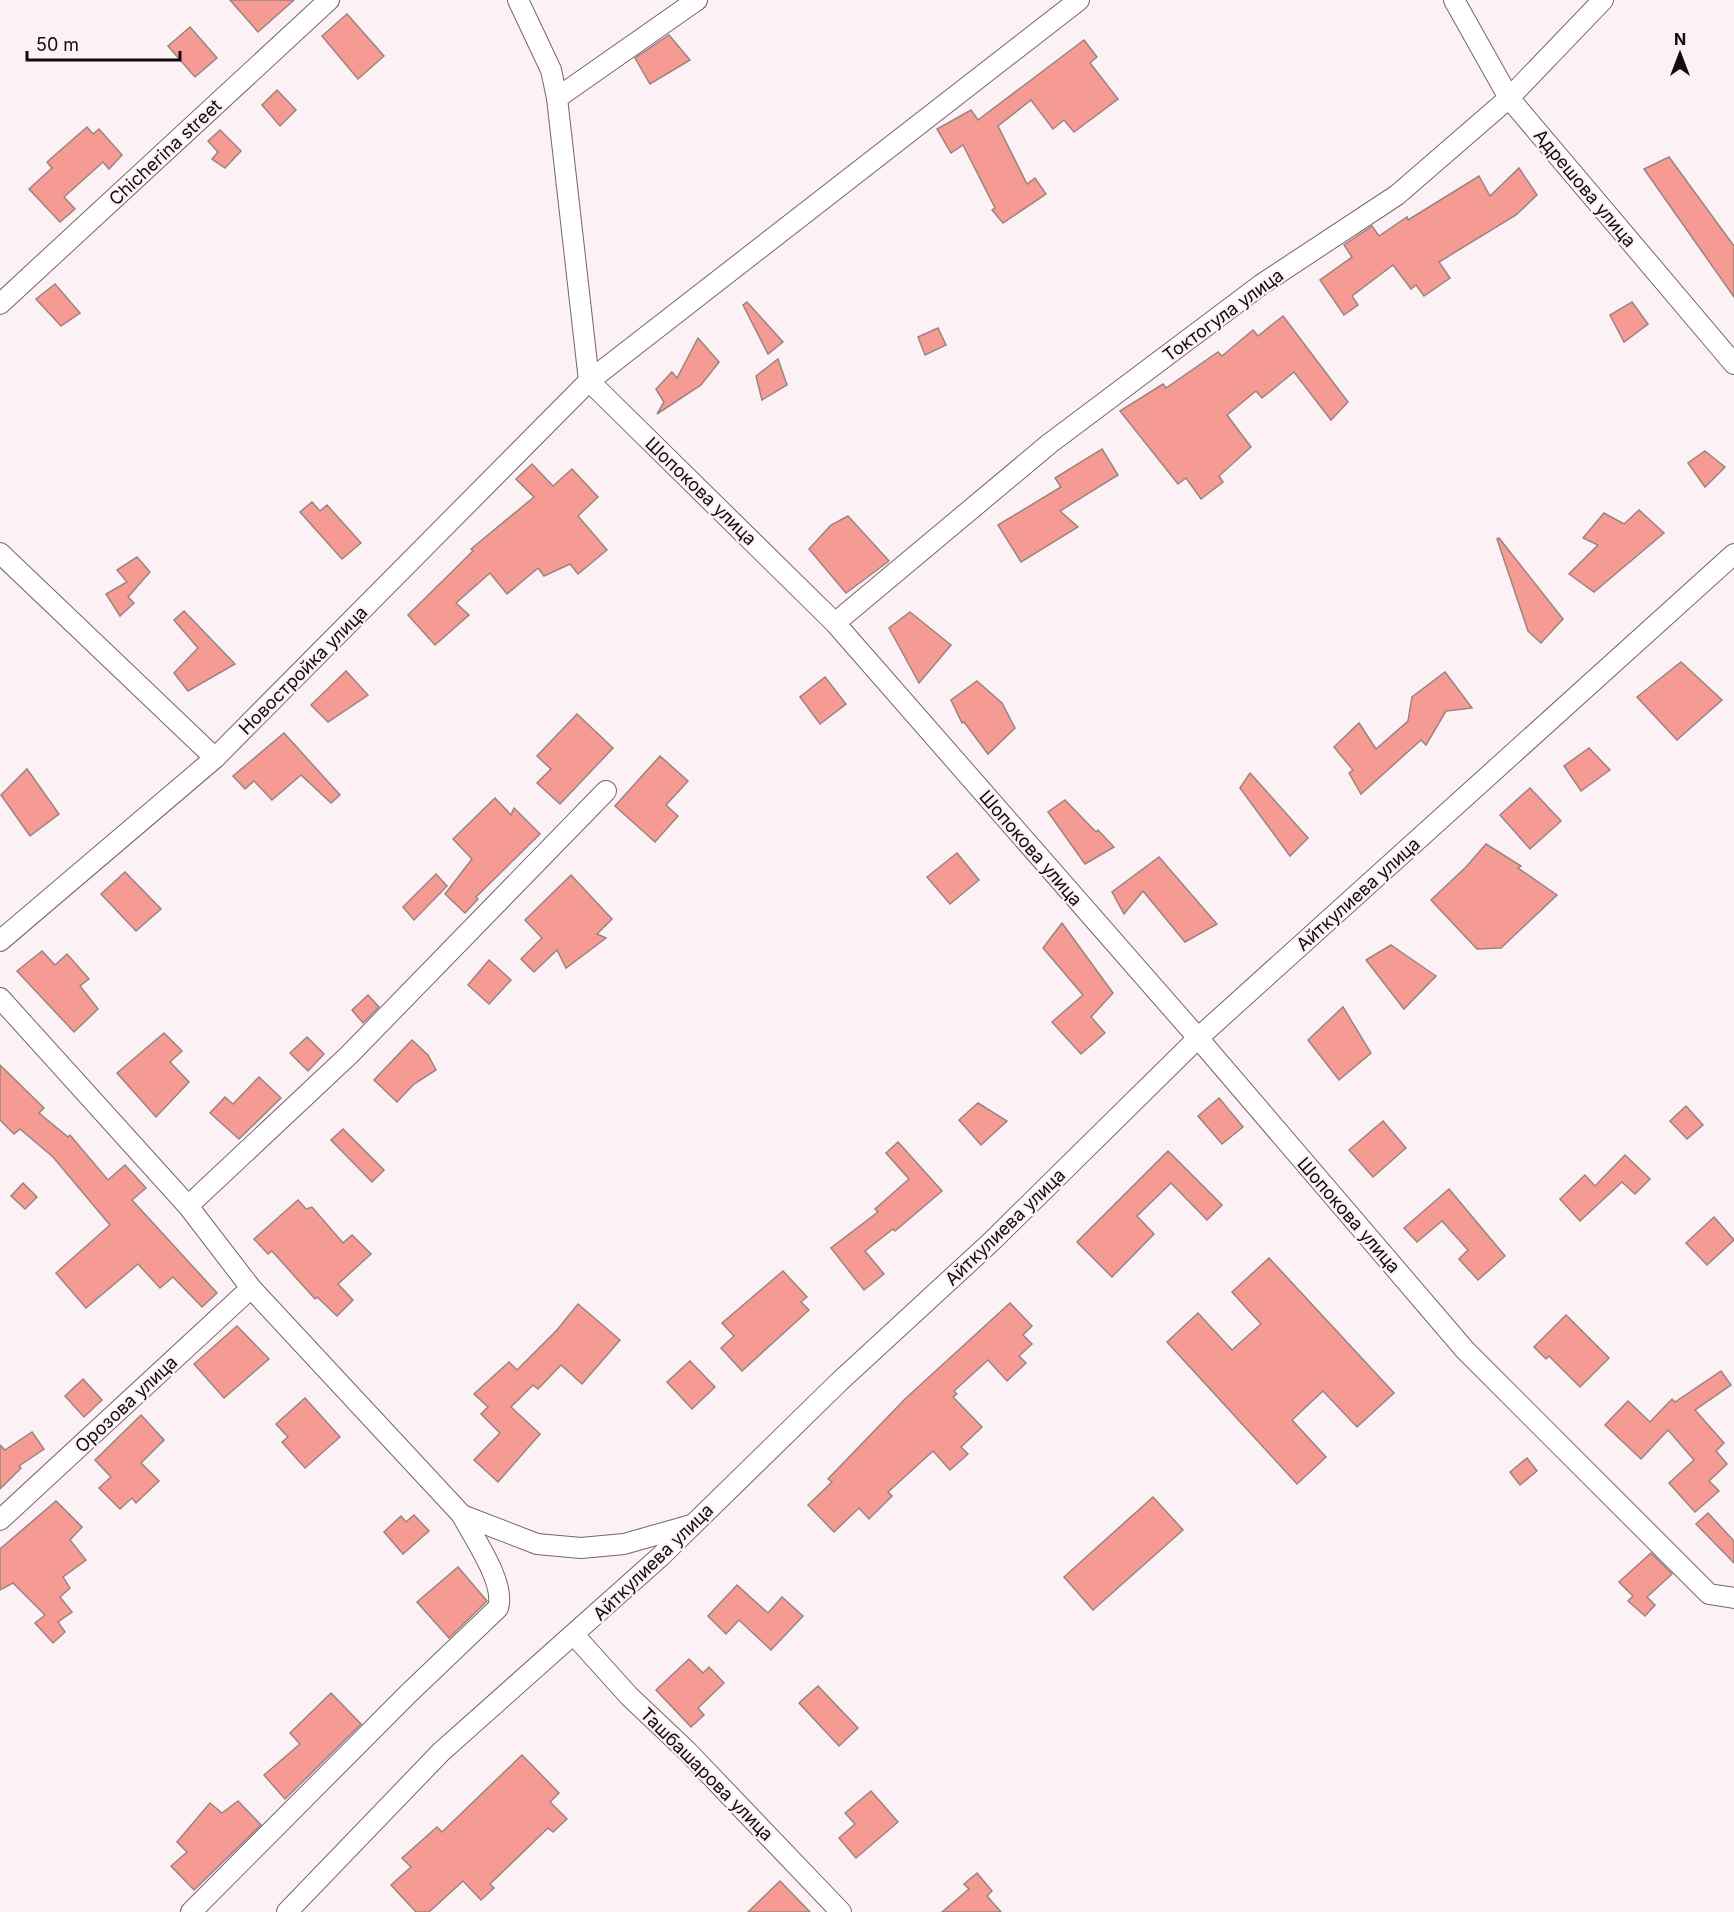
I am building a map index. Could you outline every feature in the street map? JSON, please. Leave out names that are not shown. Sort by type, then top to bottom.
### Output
[{"type":"street","name":"Chicherina street","points":[[0,304],[329,0]]},
{"type":"street","points":[[518,0],[551,70],[557,98],[589,381]]},
{"type":"street","points":[[557,98],[697,0]]},
{"type":"street","name":"Новостройка улица","points":[[0,941],[215,758],[589,381],[1079,0]]},
{"type":"street","name":"Адрешова улица","points":[[1454,0],[1509,98],[1734,363]]},
{"type":"street","name":"Токтогула улица","points":[[835,623],[1049,444],[1262,284],[1397,195],[1509,98],[1603,0]]},
{"type":"street","name":"Шопокова улица","points":[[589,381],[835,623],[1198,1038],[1465,1350],[1709,1594],[1734,1598]]},
{"type":"street","points":[[0,553],[215,758]]},
{"type":"street","name":"Айткулиева улица","points":[[287,1912],[441,1752],[575,1636],[693,1525],[839,1382],[991,1242],[1198,1038],[1734,554]]},
{"type":"street","points":[[188,1206],[349,1055],[606,791]]},
{"type":"street","points":[[0,998],[188,1206],[251,1288],[462,1515],[498,1584],[501,1597],[498,1608],[408,1694],[191,1912]]},
{"type":"street","name":"Орозова улица","points":[[0,1520],[251,1288]]},
{"type":"street","points":[[462,1515],[537,1544],[581,1548],[624,1544],[693,1525]]},
{"type":"street","name":"Ташбашарова улица","points":[[575,1636],[629,1696],[688,1752],[841,1912]]},
{"type":"building","points":[[230,0],[294,0],[258,32]]},
{"type":"building","points":[[347,14],[384,56],[358,79],[322,36]]},
{"type":"building","points":[[190,27],[217,58],[195,77],[168,46]]},
{"type":"building","points":[[669,35],[690,60],[650,84],[635,58]]},
{"type":"building","points":[[1084,40],[1097,57],[1090,63],[1118,99],[1074,132],[1064,120],[1053,129],[1031,100],[998,126],[1027,184],[1035,178],[1046,194],[1003,223],[992,210],[995,208],[963,145],[951,153],[937,129],[971,110],[978,120]]},
{"type":"building","points":[[277,90],[296,110],[280,126],[262,105]]},
{"type":"building","points":[[87,127],[93,134],[99,129],[122,155],[109,169],[103,162],[64,197],[75,209],[60,222],[29,189],[52,168],[47,162]]},
{"type":"building","points":[[220,130],[241,151],[225,168],[212,159],[218,152],[208,141]]},
{"type":"building","points":[[1669,157],[1734,246],[1734,297],[1644,169]]},
{"type":"building","points":[[1519,168],[1537,195],[1516,215],[1439,262],[1450,278],[1424,296],[1416,285],[1411,289],[1393,265],[1352,296],[1358,305],[1344,315],[1320,280],[1352,257],[1344,245],[1372,226],[1379,236],[1407,217],[1408,220],[1479,176],[1490,196]]},
{"type":"building","points":[[55,284],[80,313],[61,326],[36,299]]},
{"type":"building","points":[[747,302],[783,342],[768,354],[743,305]]},
{"type":"building","points":[[1632,302],[1648,324],[1624,342],[1610,315]]},
{"type":"building","points":[[1283,316],[1348,402],[1331,420],[1294,372],[1262,398],[1256,391],[1227,415],[1251,447],[1219,476],[1223,482],[1201,499],[1186,478],[1178,484],[1120,411],[1163,384],[1166,388],[1218,352],[1222,356],[1253,330],[1258,336]]},
{"type":"building","points":[[938,328],[946,345],[925,355],[918,337]]},
{"type":"building","points":[[698,338],[719,362],[701,385],[657,414],[664,402],[656,389],[672,372],[677,378]]},
{"type":"building","points":[[778,359],[787,385],[762,400],[756,376]]},
{"type":"building","points":[[1102,449],[1118,475],[1060,511],[1078,527],[1021,562],[998,525],[1061,487],[1055,478]]},
{"type":"building","points":[[1705,451],[1725,467],[1705,487],[1688,463]]},
{"type":"building","points":[[532,464],[553,486],[572,469],[598,497],[578,516],[607,550],[578,574],[570,564],[544,576],[538,568],[507,594],[490,573],[456,603],[469,615],[435,645],[408,615],[473,551],[471,549],[534,497],[516,479]]},
{"type":"building","points":[[312,502],[320,511],[327,505],[361,543],[342,559],[300,512]]},
{"type":"building","points":[[1639,510],[1664,533],[1594,592],[1569,574],[1598,545],[1583,538],[1604,513],[1624,524]]},
{"type":"building","points":[[848,516],[889,561],[846,593],[809,549],[831,525]]},
{"type":"building","points":[[1499,538],[1563,619],[1541,643],[1528,631],[1497,539]]},
{"type":"building","points":[[137,557],[150,572],[128,597],[134,603],[120,616],[106,594],[127,582],[117,570]]},
{"type":"building","points":[[184,611],[235,664],[188,691],[174,673],[198,648],[174,620]]},
{"type":"building","points":[[910,612],[951,645],[919,683],[889,628]]},
{"type":"building","points":[[1681,662],[1722,700],[1677,740],[1637,697]]},
{"type":"building","points":[[346,671],[368,695],[328,722],[311,705]]},
{"type":"building","points":[[1445,672],[1472,708],[1446,711],[1426,745],[1421,740],[1361,794],[1349,773],[1353,770],[1334,747],[1359,723],[1376,749],[1408,721],[1412,697]]},
{"type":"building","points":[[825,677],[846,704],[820,724],[800,697]]},
{"type":"building","points":[[977,681],[1002,703],[1015,728],[988,754],[964,722],[962,723],[951,700]]},
{"type":"building","points":[[577,714],[613,748],[560,804],[537,783],[551,769],[537,756]]},
{"type":"building","points":[[284,733],[340,795],[331,803],[301,775],[272,800],[254,781],[245,789],[233,776]]},
{"type":"building","points":[[1589,748],[1610,770],[1581,791],[1564,766]]},
{"type":"building","points":[[660,756],[688,781],[666,805],[678,816],[655,842],[615,806]]},
{"type":"building","points":[[27,769],[59,814],[30,836],[1,795]]},
{"type":"building","points":[[1250,773],[1308,838],[1290,856],[1240,788]]},
{"type":"building","points":[[1530,788],[1561,821],[1530,849],[1500,815]]},
{"type":"building","points":[[495,798],[511,815],[514,808],[540,834],[476,897],[478,899],[465,913],[445,894],[472,859],[453,839]]},
{"type":"building","points":[[1065,800],[1114,847],[1085,864],[1048,812]]},
{"type":"building","points":[[1486,844],[1521,866],[1518,868],[1557,895],[1501,948],[1477,949],[1431,900],[1466,867]]},
{"type":"building","points":[[957,853],[979,880],[950,904],[927,877]]},
{"type":"building","points":[[1159,857],[1217,924],[1185,942],[1143,891],[1124,914],[1112,892]]},
{"type":"building","points":[[125,872],[161,909],[136,931],[101,894]]},
{"type":"building","points":[[436,874],[447,886],[414,920],[403,907]]},
{"type":"building","points":[[571,875],[612,919],[597,934],[606,938],[566,968],[557,950],[534,972],[521,959],[542,938],[525,920]]},
{"type":"building","points":[[1062,923],[1113,993],[1091,1017],[1105,1033],[1081,1054],[1052,1022],[1083,995],[1043,948]]},
{"type":"building","points":[[1391,945],[1436,976],[1404,1009],[1366,960]]},
{"type":"building","points":[[42,951],[55,965],[67,954],[89,979],[80,986],[98,1009],[74,1032],[17,971]]},
{"type":"building","points":[[489,960],[511,980],[489,1004],[468,985]]},
{"type":"building","points":[[368,995],[379,1007],[363,1023],[352,1010]]},
{"type":"building","points":[[1343,1007],[1371,1053],[1339,1080],[1308,1040]]},
{"type":"building","points":[[164,1033],[182,1051],[170,1062],[189,1082],[156,1117],[117,1073]]},
{"type":"building","points":[[307,1037],[324,1054],[308,1071],[290,1053]]},
{"type":"building","points":[[412,1040],[428,1055],[436,1070],[414,1084],[397,1102],[374,1080]]},
{"type":"building","points":[[0,1065],[44,1108],[39,1113],[68,1137],[70,1135],[108,1180],[125,1165],[146,1188],[132,1200],[217,1293],[202,1307],[173,1277],[160,1288],[138,1264],[86,1308],[56,1273],[110,1225],[53,1157],[20,1129],[14,1134],[0,1120]]},
{"type":"building","points":[[259,1077],[281,1098],[239,1139],[210,1113],[225,1097],[233,1104]]},
{"type":"building","points":[[1219,1098],[1243,1127],[1222,1144],[1198,1116]]},
{"type":"building","points":[[978,1103],[1007,1121],[981,1145],[959,1120]]},
{"type":"building","points":[[1686,1106],[1703,1125],[1687,1139],[1670,1121]]},
{"type":"building","points":[[1383,1121],[1406,1148],[1373,1177],[1349,1150]]},
{"type":"building","points":[[343,1129],[384,1170],[372,1182],[331,1140]]},
{"type":"building","points":[[898,1142],[942,1191],[895,1231],[893,1229],[865,1251],[884,1274],[864,1290],[831,1248],[878,1212],[875,1209],[909,1179],[886,1153]]},
{"type":"building","points":[[1168,1151],[1222,1205],[1207,1220],[1171,1183],[1137,1216],[1154,1234],[1112,1277],[1077,1242]]},
{"type":"building","points":[[1625,1155],[1650,1179],[1635,1194],[1622,1182],[1580,1221],[1560,1199],[1585,1175],[1595,1186]]},
{"type":"building","points":[[23,1183],[37,1197],[25,1209],[11,1196]]},
{"type":"building","points":[[1449,1189],[1505,1256],[1478,1280],[1459,1259],[1468,1250],[1442,1221],[1417,1242],[1404,1228]]},
{"type":"building","points":[[298,1200],[306,1209],[312,1207],[343,1243],[352,1235],[371,1254],[338,1284],[353,1300],[337,1316],[317,1297],[315,1299],[272,1251],[268,1254],[254,1239]]},
{"type":"building","points":[[1714,1217],[1734,1240],[1707,1265],[1686,1243]]},
{"type":"building","points":[[1269,1258],[1394,1393],[1357,1427],[1323,1391],[1292,1420],[1326,1457],[1297,1484],[1167,1342],[1198,1313],[1232,1350],[1261,1324],[1232,1292]]},
{"type":"building","points":[[783,1271],[807,1297],[801,1302],[809,1310],[742,1371],[721,1348],[734,1336],[722,1323]]},
{"type":"building","points":[[1010,1303],[1032,1326],[1023,1335],[1032,1344],[1019,1356],[1026,1363],[1007,1381],[988,1360],[954,1391],[957,1394],[953,1397],[982,1427],[961,1447],[968,1454],[950,1470],[933,1451],[888,1492],[892,1496],[869,1519],[859,1508],[834,1532],[808,1505],[832,1482],[828,1479],[905,1399]]},
{"type":"building","points":[[578,1304],[620,1340],[582,1384],[561,1365],[538,1389],[533,1385],[511,1407],[540,1434],[498,1482],[474,1460],[500,1433],[481,1414],[488,1407],[474,1394],[509,1362],[517,1370],[557,1330]]},
{"type":"building","points":[[1566,1315],[1609,1358],[1580,1387],[1549,1356],[1546,1359],[1534,1347]]},
{"type":"building","points":[[237,1326],[269,1359],[224,1398],[194,1364]]},
{"type":"building","points":[[690,1361],[715,1387],[692,1409],[667,1382]]},
{"type":"building","points":[[1721,1371],[1731,1385],[1695,1410],[1724,1443],[1716,1451],[1727,1464],[1709,1481],[1719,1491],[1695,1512],[1669,1483],[1694,1460],[1668,1430],[1641,1459],[1605,1425],[1628,1401],[1650,1422],[1672,1399],[1675,1402]]},
{"type":"building","points":[[83,1379],[102,1400],[84,1417],[65,1396]]},
{"type":"building","points":[[305,1398],[340,1437],[305,1468],[282,1442],[288,1437],[276,1424]]},
{"type":"building","points":[[141,1415],[164,1440],[141,1463],[159,1481],[136,1503],[132,1498],[120,1509],[99,1488],[111,1477],[95,1460]]},
{"type":"building","points":[[32,1432],[44,1449],[19,1466],[21,1468],[0,1489],[0,1445],[5,1450]]},
{"type":"building","points":[[1527,1458],[1537,1471],[1520,1485],[1510,1472]]},
{"type":"building","points":[[1153,1497],[1183,1530],[1093,1610],[1064,1577]]},
{"type":"building","points":[[56,1501],[82,1527],[70,1540],[86,1560],[63,1577],[70,1588],[60,1597],[72,1612],[58,1622],[65,1632],[53,1643],[35,1623],[45,1615],[13,1583],[0,1590],[0,1549]]},
{"type":"building","points":[[1708,1513],[1734,1541],[1734,1563],[1696,1524]]},
{"type":"building","points":[[414,1515],[429,1531],[403,1554],[384,1532],[401,1516],[406,1522]]},
{"type":"building","points":[[1651,1553],[1672,1574],[1647,1597],[1655,1605],[1645,1616],[1628,1601],[1633,1596],[1619,1582]]},
{"type":"building","points":[[458,1567],[487,1601],[449,1638],[417,1602]]},
{"type":"building","points":[[737,1585],[768,1613],[782,1597],[803,1616],[771,1650],[739,1620],[726,1634],[708,1616]]},
{"type":"building","points":[[689,1659],[703,1673],[709,1667],[724,1683],[698,1708],[704,1715],[691,1727],[656,1690]]},
{"type":"building","points":[[818,1686],[858,1728],[839,1746],[799,1703]]},
{"type":"building","points":[[331,1693],[361,1724],[285,1799],[264,1775],[300,1744],[290,1733]]},
{"type":"building","points":[[522,1755],[559,1793],[550,1802],[567,1819],[553,1832],[548,1828],[490,1884],[494,1888],[481,1900],[463,1881],[429,1912],[416,1912],[391,1885],[411,1867],[402,1858],[437,1827],[442,1832]]},
{"type":"building","points":[[871,1791],[898,1822],[856,1858],[839,1838],[855,1824],[845,1813]]},
{"type":"building","points":[[238,1801],[261,1825],[194,1890],[171,1866],[187,1852],[177,1842],[210,1803],[222,1813]]},
{"type":"building","points":[[977,1873],[992,1891],[987,1896],[1001,1912],[942,1912],[969,1889],[964,1884]]},
{"type":"building","points":[[780,1881],[810,1912],[748,1912]]}]
